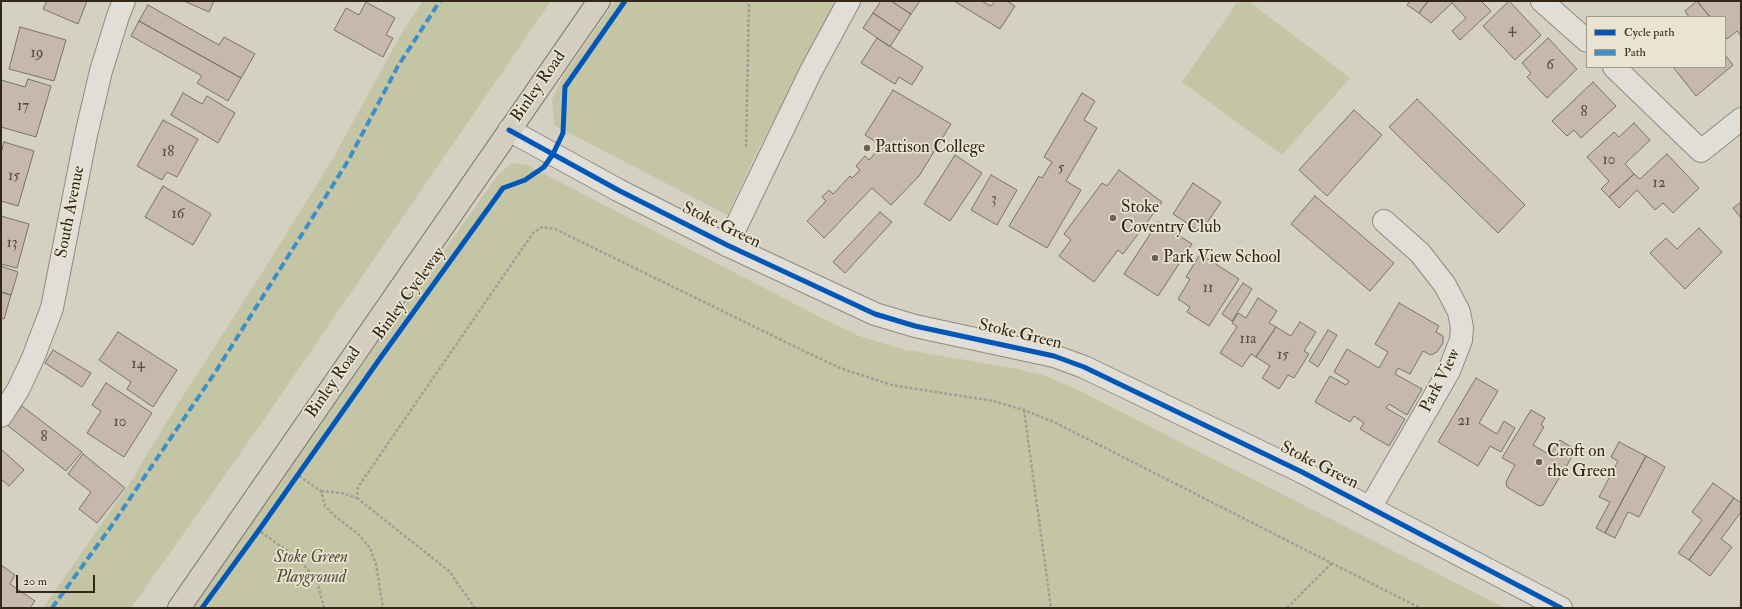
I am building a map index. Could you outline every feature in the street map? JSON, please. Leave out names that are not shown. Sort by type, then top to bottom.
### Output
[{"type":"main road","name":"Binley Road","points":[[178,608],[599,1]]},
{"type":"street","name":"South Avenue","points":[[1,416],[18,390],[33,358],[52,308],[86,135],[101,71],[124,1]]},
{"type":"street","points":[[727,244],[811,71],[849,1]]},
{"type":"street","points":[[1542,1],[1586,40]]},
{"type":"street","points":[[1615,68],[1701,151],[1741,119]]},
{"type":"street","name":"Stoke Green","points":[[509,130],[618,190],[727,244],[875,314],[914,326],[1054,356],[1084,368],[1302,472],[1561,608]]},
{"type":"street","name":"Park View","points":[[1370,508],[1449,371],[1461,340],[1462,328],[1459,312],[1445,285],[1420,253],[1384,221]]},
{"type":"path","points":[[746,153],[749,1]]},
{"type":"path","points":[[357,498],[358,487],[533,233],[542,227],[555,229],[792,346],[840,368],[892,385],[992,401],[1024,410],[1054,422],[1420,608]]},
{"type":"path","points":[[1024,410],[1051,608]]},
{"type":"path","points":[[293,482],[302,469]]},
{"type":"path","points":[[298,475],[321,491],[342,493],[357,498],[449,571],[474,608]]},
{"type":"path","points":[[321,491],[325,506],[336,517],[358,534],[370,548],[376,564],[383,608]]},
{"type":"path","points":[[255,536],[263,524]]},
{"type":"path","points":[[259,530],[300,560],[317,581],[324,608]]},
{"type":"path","points":[[1287,608],[1332,563]]},
{"type":"green space","points":[[423,1],[551,1],[254,434],[131,608],[43,608],[128,486],[167,421],[260,276],[332,160],[404,29]]},
{"type":"green space","points":[[615,1],[836,1],[755,156],[727,215],[554,125],[552,100],[563,76]]},
{"type":"green space","points":[[1238,1],[1248,1],[1350,78],[1282,155],[1182,82]]},
{"type":"green space","name":"Stoke Green Playground","points":[[512,163],[527,165],[859,336],[902,349],[1013,368],[1046,376],[1082,392],[1505,608],[192,608],[301,451],[498,175]]},
{"type":"building","points":[[47,1],[87,1],[78,24],[43,9]]},
{"type":"building","points":[[184,1],[214,1],[209,12]]},
{"type":"building","points":[[881,1],[891,1],[911,14],[900,31],[873,13]]},
{"type":"building","points":[[891,1],[920,1],[911,14]]},
{"type":"building","points":[[954,1],[981,1],[991,6],[995,1],[1007,1],[1015,6],[1000,29]]},
{"type":"building","points":[[1410,1],[1428,1],[1419,13],[1407,5]]},
{"type":"building","points":[[1428,1],[1454,1],[1431,23],[1419,13]]},
{"type":"building","points":[[1454,1],[1481,1],[1491,11],[1460,40],[1452,31],[1466,18],[1452,3]]},
{"type":"building","points":[[1509,1],[1541,35],[1515,60],[1483,26]]},
{"type":"building","points":[[1697,1],[1741,1],[1741,36],[1737,31],[1727,39],[1726,16],[1709,16]]},
{"type":"building","points":[[1697,1],[1709,16],[1688,16],[1685,11]]},
{"type":"building","points":[[366,2],[395,18],[386,35],[393,38],[383,57],[334,30],[346,8],[359,15]]},
{"type":"building","points":[[148,5],[219,45],[224,37],[255,54],[241,78],[139,21]]},
{"type":"building","points":[[873,13],[900,31],[890,47],[863,28]]},
{"type":"building","points":[[139,21],[241,78],[228,101],[197,83],[202,76],[131,36]]},
{"type":"building","points":[[20,27],[66,40],[54,81],[9,69]]},
{"type":"building","points":[[877,38],[923,67],[912,85],[899,77],[895,84],[861,63]]},
{"type":"building","points":[[1548,38],[1577,69],[1547,98],[1527,77],[1531,73],[1522,63]]},
{"type":"building","points":[[1726,56],[1733,65],[1696,96],[1674,68],[1726,68]]},
{"type":"building","points":[[28,79],[51,86],[36,137],[1,127],[1,80],[25,87]]},
{"type":"building","points":[[1593,82],[1616,106],[1581,138],[1574,130],[1567,136],[1552,121]]},
{"type":"building","points":[[893,90],[951,124],[919,176],[891,205],[872,188],[824,238],[807,221],[826,201],[822,197],[829,190],[833,194],[850,176],[852,178],[860,170],[856,166],[865,156],[869,160],[878,150],[881,152],[884,147],[865,135]]},
{"type":"building","points":[[183,93],[202,104],[207,96],[235,113],[218,143],[171,115]]},
{"type":"building","points":[[1082,93],[1095,101],[1084,120],[1097,128],[1066,181],[1081,190],[1047,248],[1009,226],[1039,176],[1042,178],[1052,162],[1044,157]]},
{"type":"building","points":[[1417,99],[1525,205],[1498,233],[1389,127]]},
{"type":"building","points":[[1354,110],[1382,135],[1327,196],[1299,170]]},
{"type":"building","points":[[163,120],[198,139],[177,177],[167,172],[162,180],[137,166]]},
{"type":"building","points":[[1634,123],[1650,140],[1625,164],[1634,174],[1609,197],[1601,189],[1609,181],[1587,157],[1614,132],[1619,137]]},
{"type":"building","points":[[4,142],[34,151],[18,206],[1,201],[1,153]]},
{"type":"building","points":[[1667,154],[1699,188],[1673,213],[1663,203],[1655,210],[1637,190],[1619,208],[1609,197],[1634,174],[1640,179]]},
{"type":"building","points":[[955,155],[982,173],[950,221],[924,204]]},
{"type":"building","name":"Stoke Coventry Club","points":[[1119,170],[1162,202],[1123,254],[1118,250],[1094,282],[1059,256],[1071,240],[1064,234],[1102,183],[1107,186]]},
{"type":"building","points":[[991,175],[1017,190],[997,225],[971,210]]},
{"type":"building","points":[[1193,183],[1221,202],[1201,232],[1173,214]]},
{"type":"building","points":[[163,186],[211,214],[193,245],[145,217]]},
{"type":"building","points":[[1315,196],[1394,263],[1370,291],[1291,224]]},
{"type":"building","points":[[1741,202],[1741,218],[1733,208]]},
{"type":"building","points":[[880,212],[892,222],[845,273],[833,262]]},
{"type":"building","points":[[1,216],[29,224],[17,268],[1,264]]},
{"type":"building","points":[[1158,222],[1192,244],[1158,296],[1124,274]]},
{"type":"building","points":[[1699,228],[1722,252],[1685,289],[1650,253],[1666,238],[1677,249]]},
{"type":"building","points":[[1200,254],[1239,279],[1209,326],[1187,312],[1190,307],[1178,299],[1190,279],[1186,277]]},
{"type":"building","points":[[1,266],[18,272],[11,295],[1,292]]},
{"type":"building","points":[[1243,283],[1252,289],[1232,321],[1222,314]]},
{"type":"building","points":[[1,292],[11,295],[4,319],[1,318]]},
{"type":"building","points":[[1258,298],[1277,311],[1269,323],[1276,327],[1256,357],[1251,354],[1242,367],[1220,353],[1237,327],[1232,323],[1238,313],[1246,318]]},
{"type":"building","points":[[1399,303],[1439,326],[1436,332],[1443,336],[1443,343],[1437,352],[1431,355],[1423,351],[1410,374],[1398,368],[1395,374],[1422,389],[1407,415],[1389,404],[1386,408],[1405,419],[1389,446],[1360,429],[1364,423],[1354,416],[1350,422],[1315,402],[1330,376],[1346,385],[1349,381],[1334,372],[1347,349],[1379,368],[1388,352],[1375,344]]},
{"type":"building","points":[[1300,322],[1316,332],[1304,351],[1309,354],[1294,378],[1288,375],[1279,389],[1262,378],[1270,366],[1256,357],[1276,327],[1291,336]]},
{"type":"building","points":[[1328,330],[1337,335],[1318,367],[1309,361]]},
{"type":"building","points":[[118,332],[177,370],[153,407],[127,389],[131,382],[99,360]]},
{"type":"building","points":[[53,350],[91,373],[82,387],[45,363]]},
{"type":"building","points":[[1476,378],[1498,391],[1479,423],[1497,434],[1504,421],[1515,428],[1501,452],[1490,446],[1478,466],[1438,442]]},
{"type":"building","points":[[106,383],[152,413],[124,457],[87,433],[101,411],[92,405]]},
{"type":"building","points":[[22,406],[82,452],[66,471],[7,425]]},
{"type":"building","name":"Croft on the Green","points":[[1531,410],[1545,418],[1541,425],[1544,427],[1533,445],[1550,455],[1560,440],[1576,450],[1543,505],[1539,506],[1507,487],[1506,482],[1515,465],[1502,458]]},
{"type":"building","points":[[1619,442],[1646,456],[1605,533],[1596,528],[1610,502],[1599,497],[1618,461],[1611,457]]},
{"type":"building","points":[[1,449],[24,470],[9,486],[1,479]]},
{"type":"building","points":[[83,454],[125,488],[97,523],[79,509],[91,492],[68,474]]},
{"type":"building","points":[[1646,456],[1665,467],[1639,517],[1628,512],[1615,538],[1605,533]]},
{"type":"building","points":[[1713,483],[1734,498],[1689,560],[1678,553],[1702,520],[1692,512]]},
{"type":"building","points":[[1734,498],[1741,503],[1741,512],[1721,539],[1732,547],[1710,576],[1689,560]]},
{"type":"building","points":[[1,565],[15,575],[10,584],[35,601],[30,608],[1,608]]},
{"type":"marked path","points":[[52,608],[110,528],[216,371],[348,161],[398,66],[440,1]]},
{"type":"cycle path","name":"Binley Cycleway","points":[[202,608],[503,188],[525,180],[544,167],[553,154],[563,133],[565,87],[625,1]]},
{"type":"cycle path","points":[[509,130],[618,190],[727,245],[875,314],[915,326],[1054,356],[1084,367],[1302,472],[1561,608]]},
{"type":"place","name":"Pattison College","points":[[867,148]]},
{"type":"place","name":"Stoke Coventry Club","points":[[1113,218]]},
{"type":"place","name":"Park View School","points":[[1155,258]]},
{"type":"place","name":"Croft on the Green","points":[[1539,462]]}]
